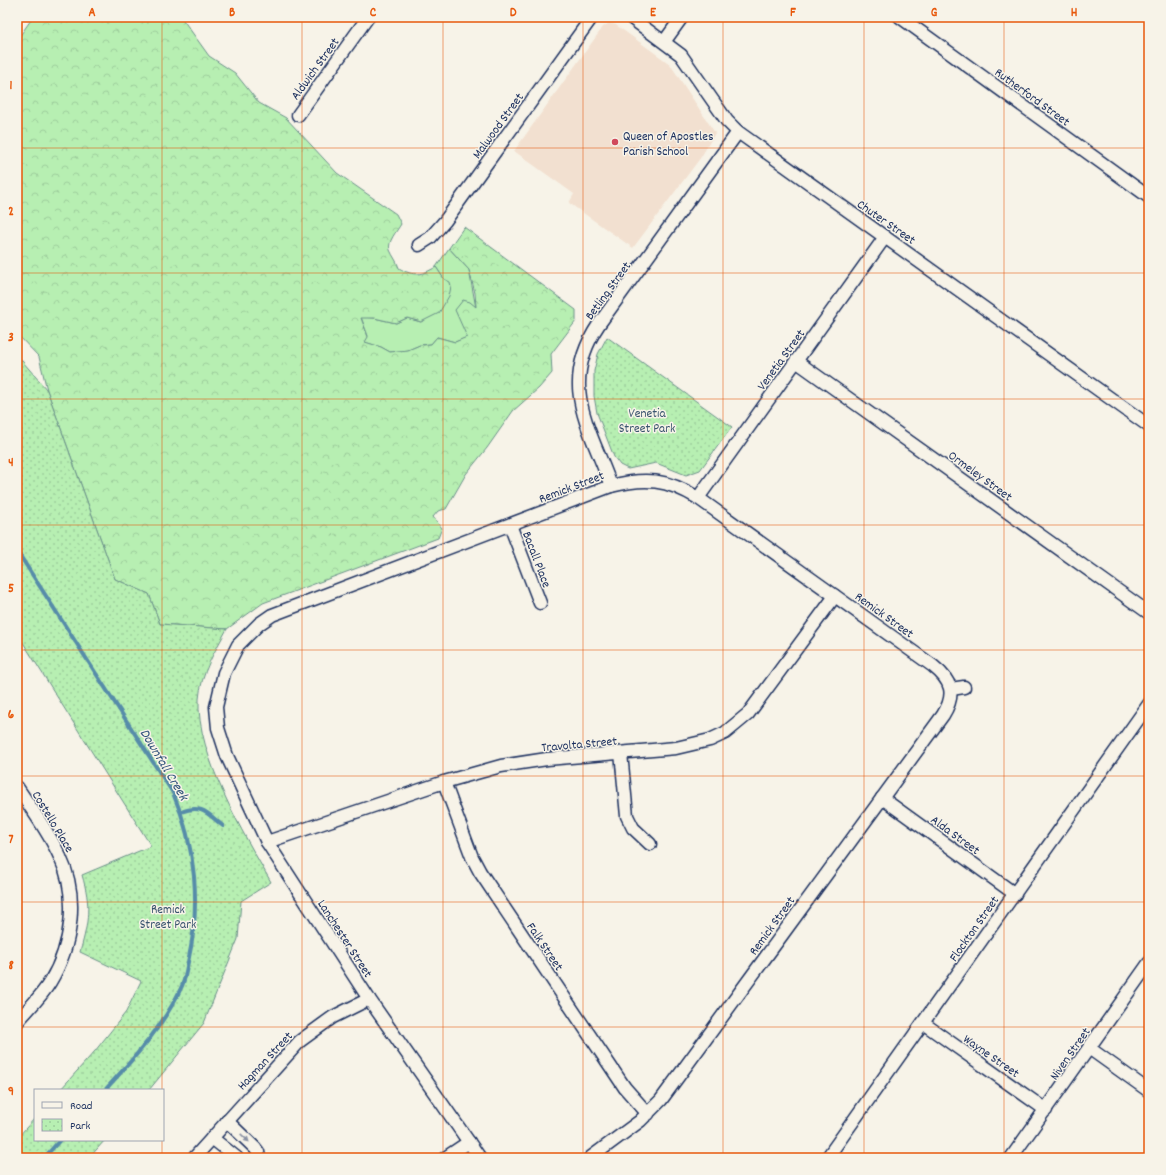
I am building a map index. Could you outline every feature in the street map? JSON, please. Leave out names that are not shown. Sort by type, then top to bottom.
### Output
[{"type":"street","name":"Aldwich Street","points":[[298,115],[368,17]]},
{"type":"street","name":"Malwood Street","points":[[419,245],[430,238],[445,221],[592,17]]},
{"type":"street","name":"Chuter Street","points":[[630,17],[684,59],[727,121],[738,132],[1149,426]]},
{"type":"street","points":[[664,42],[682,17]]},
{"type":"street","name":"Rutherford Street","points":[[900,17],[1149,197]]},
{"type":"street","name":"Betling Street","points":[[611,486],[580,404],[578,382],[582,356],[599,324],[738,132]]},
{"type":"street","name":"Venetia Street","points":[[698,498],[885,237]]},
{"type":"street","name":"Ormeley Street","points":[[796,361],[1149,613]]},
{"type":"street","name":"Remick Street","points":[[217,717],[216,707],[230,658],[247,635],[259,624],[272,616],[289,608],[611,486],[637,480],[655,481],[676,486],[698,498],[942,673],[951,689],[947,708],[882,798],[672,1085],[648,1114],[590,1158]]},
{"type":"street","name":"Bacall Place","points":[[510,525],[540,602]]},
{"type":"street","name":"Travolta Street","points":[[268,842],[444,782],[487,769],[524,762],[676,748],[710,740],[738,723],[758,702],[836,596]]},
{"type":"street","points":[[951,689],[964,687]]},
{"type":"street","name":"Flockton Street","points":[[827,1158],[1015,894],[1147,713]]},
{"type":"street","name":"Lanchester Street","points":[[217,717],[221,740],[227,756],[268,842],[369,999],[480,1158]]},
{"type":"street","points":[[622,753],[627,816],[633,828],[650,844]]},
{"type":"street","name":"Falk Street","points":[[444,782],[472,857],[480,872],[625,1088],[648,1114]]},
{"type":"street","name":"Costello Place","points":[[17,787],[61,858],[70,890],[70,913],[68,936],[56,972],[37,999],[17,1022]]},
{"type":"street","name":"Alda Street","points":[[882,798],[1015,894]]},
{"type":"street","name":"Niven Street","points":[[1011,1158],[1149,963]]},
{"type":"street","name":"Hagman Street","points":[[194,1158],[300,1041],[333,1017],[369,999]]},
{"type":"street","name":"Wayne Street","points":[[923,1023],[1046,1110]]},
{"type":"street","points":[[1089,1048],[1149,1091]]},
{"type":"street","points":[[227,1121],[255,1148],[258,1152],[259,1158]]},
{"type":"street","points":[[212,1138],[237,1158]]},
{"type":"street","points":[[445,1158],[469,1142]]},
{"type":"shaded area","name":"Queen of Apostles Parish School","points":[[609,23],[616,25],[670,64],[715,133],[701,157],[633,248],[569,203],[574,194],[514,151],[603,27]]},
{"type":"green space","points":[[33,17],[181,17],[209,56],[235,73],[259,103],[286,118],[337,173],[396,214],[401,224],[391,240],[389,247],[399,268],[409,273],[418,274],[436,267],[444,279],[450,282],[451,287],[449,296],[439,313],[421,322],[407,318],[396,323],[374,318],[361,318],[368,337],[365,342],[381,347],[390,352],[408,350],[420,345],[431,344],[437,337],[455,342],[467,337],[455,310],[463,300],[470,302],[476,307],[475,293],[469,270],[449,248],[464,227],[576,310],[576,321],[551,354],[552,373],[539,388],[513,411],[487,448],[466,474],[446,509],[438,511],[433,517],[442,528],[438,538],[263,603],[227,629],[160,624],[149,594],[115,579],[47,390],[39,357],[17,334],[17,40]]},
{"type":"green space","points":[[449,248],[469,270],[476,308],[456,310],[468,337],[455,342],[437,337],[431,344],[420,345],[408,350],[390,352],[381,347],[364,342],[368,336],[361,317],[374,318],[396,323],[407,318],[421,322],[444,279],[436,267]]},
{"type":"green space","name":"Venetia Street Park","points":[[607,337],[732,427],[700,470],[686,475],[656,463],[628,469],[620,465],[614,457],[597,413],[594,396],[594,371],[598,354]]},
{"type":"green space","name":"Remick Street Park","points":[[17,355],[47,390],[115,579],[149,594],[160,624],[227,629],[209,662],[200,689],[200,721],[213,769],[224,794],[271,882],[241,901],[238,939],[204,1023],[150,1089],[61,1089],[95,1051],[126,1012],[141,981],[80,952],[88,913],[87,895],[82,875],[151,846],[17,633]]},
{"type":"green space","points":[[34,1119],[34,1141],[104,1141],[89,1158],[17,1158],[17,1138]]},
{"type":"waterway","name":"Downfall Creek","points":[[17,551],[173,793],[181,813],[191,855],[194,876],[194,919],[192,941],[182,985],[174,1002],[147,1042],[106,1089]]},
{"type":"waterway","points":[[181,812],[199,809],[204,811],[223,826]]},
{"type":"waterway","name":"Downfall Creek","points":[[44,1158],[59,1141]]},
{"type":"place","name":"Queen of Apostles Parish School","points":[[615,142]]}]
